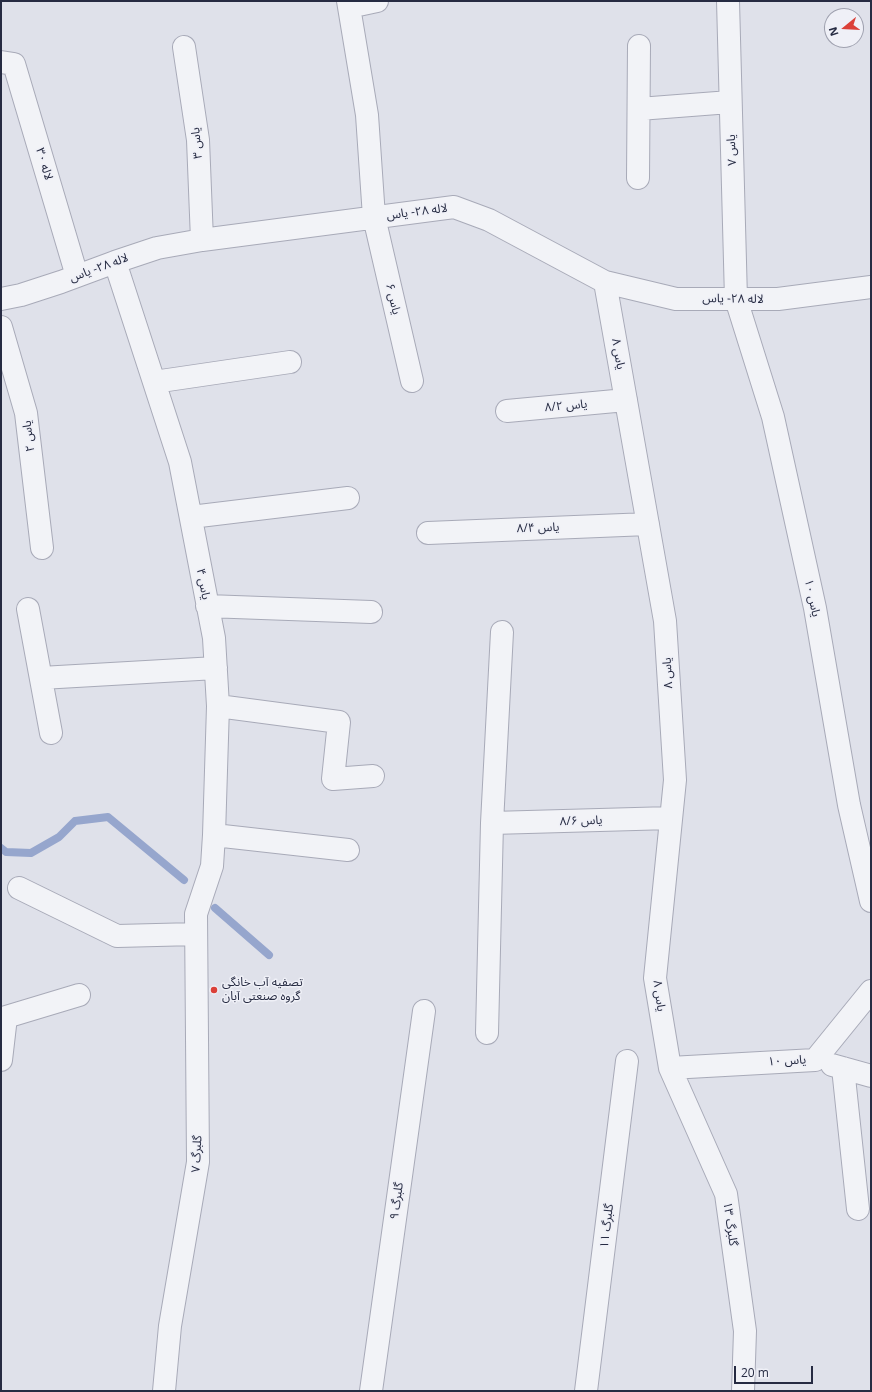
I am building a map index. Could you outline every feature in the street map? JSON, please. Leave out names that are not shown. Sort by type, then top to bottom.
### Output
[{"type":"street","points":[[348,4],[377,1]]},
{"type":"street","name":"یاس ۷","points":[[728,1],[736,299]]},
{"type":"street","name":"یاس ۶","points":[[348,4],[367,115],[374,217],[412,381]]},
{"type":"street","points":[[638,178],[639,46]]},
{"type":"street","name":"یاس ۳","points":[[184,47],[198,140],[202,240]]},
{"type":"street","name":"لاله ۳۰","points":[[1,62],[14,64],[77,276]]},
{"type":"street","points":[[639,109],[730,102]]},
{"type":"street","name":"لاله ۲۸- یاس","points":[[1,299],[21,295],[157,248],[202,240],[454,207],[489,220],[605,282],[676,298],[778,300],[871,287]]},
{"type":"street","name":"یاس ۴","points":[[116,262],[180,462],[214,638],[218,706],[214,835],[212,866],[196,924]]},
{"type":"street","name":"یاس ۸","points":[[605,282],[665,621],[674,780],[655,978],[670,1068]]},
{"type":"street","name":"یاس ۱۰","points":[[736,299],[773,417],[815,608],[849,805],[871,902]]},
{"type":"street","name":"یاس ۲","points":[[1,327],[26,412],[42,548]]},
{"type":"street","points":[[154,382],[290,362]]},
{"type":"street","name":"یاس ۸/۲","points":[[507,411],[626,400]]},
{"type":"street","points":[[191,517],[348,498]]},
{"type":"street","name":"یاس ۸/۴","points":[[428,533],[648,524]]},
{"type":"street","points":[[208,606],[371,612]]},
{"type":"street","points":[[28,609],[51,733]]},
{"type":"street","points":[[488,1033],[492,824],[502,632]]},
{"type":"street","points":[[41,678],[216,668]]},
{"type":"street","points":[[218,706],[339,722],[333,779],[373,776]]},
{"type":"street","name":"یاس ۸/۶","points":[[492,824],[671,818]]},
{"type":"street","points":[[214,835],[348,850]]},
{"type":"street","points":[[20,888],[117,936],[196,924]]},
{"type":"street","name":"گلبرگ ۷","points":[[164,1391],[170,1326],[198,1162],[196,924]]},
{"type":"street","name":"یاس ۱۰","points":[[670,1068],[815,1060],[871,991]]},
{"type":"street","points":[[1,1060],[6,1017],[79,995]]},
{"type":"street","name":"گلبرگ ۹","points":[[371,1391],[424,1011]]},
{"type":"street","points":[[815,1060],[871,1076]]},
{"type":"street","name":"گلبرگ ۱۱","points":[[586,1391],[627,1061]]},
{"type":"street","name":"گلبرگ ۱۳","points":[[670,1068],[726,1194],[746,1332],[743,1391]]},
{"type":"street","points":[[843,1068],[858,1209]]},
{"type":"waterway","points":[[1,848],[6,852],[31,853],[59,837],[75,821],[108,817],[184,880]]},
{"type":"waterway","points":[[215,908],[269,955]]},
{"type":"place","name":"تصفیه آب خانگی گروه صنعتی آبان","points":[[214,990]]}]
